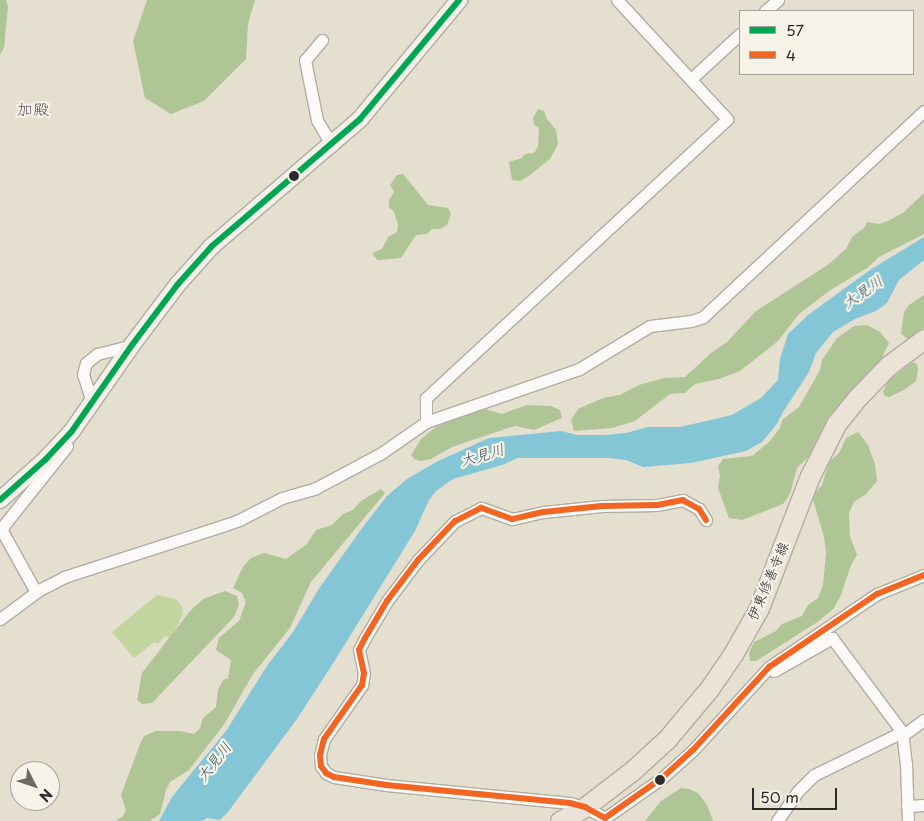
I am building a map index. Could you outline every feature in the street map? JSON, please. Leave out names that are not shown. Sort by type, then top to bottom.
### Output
[{"type":"main road","name":"伊東修善寺線","points":[[560,821],[585,807],[632,771],[667,739],[709,689],[733,654],[759,608],[810,476],[836,424],[857,398],[888,366],[924,339]]},
{"type":"street","points":[[0,500],[46,459],[74,428],[132,345],[178,284],[212,246],[332,146],[360,119],[459,0]]},
{"type":"street","points":[[426,422],[426,398],[727,119],[617,0]]},
{"type":"street","points":[[766,10],[778,0]]},
{"type":"street","points":[[691,80],[739,35]]},
{"type":"street","points":[[322,40],[305,60],[317,120],[332,146]]},
{"type":"street","points":[[0,619],[36,592],[64,577],[230,523],[282,498],[316,488],[380,454],[426,422],[579,369],[650,326],[691,321],[703,317],[924,111]]},
{"type":"street","points":[[92,402],[83,374],[86,363],[97,354],[132,345]]},
{"type":"street","points":[[36,592],[2,531],[4,525],[63,452],[71,439],[74,428]]},
{"type":"street","points":[[706,520],[699,509],[683,500],[657,505],[602,506],[543,512],[512,520],[482,508],[455,520],[418,560],[387,602],[365,638],[359,650],[364,673],[362,685],[324,740],[320,755],[320,766],[326,773],[334,777],[386,785],[544,799],[585,807],[604,820],[662,778],[694,750],[769,666],[878,594],[924,575]]},
{"type":"street","points":[[769,666],[774,672],[832,638],[902,734],[908,821]]},
{"type":"street","points":[[777,821],[797,792],[814,775],[902,734],[924,720]]},
{"type":"street","points":[[907,806],[924,805]]},
{"type":"green space","points":[[0,0],[6,0],[8,6],[4,48],[0,55]]},
{"type":"green space","points":[[147,0],[255,0],[248,24],[246,59],[204,101],[171,114],[145,98],[133,41]]},
{"type":"green space","points":[[538,109],[544,111],[547,119],[556,130],[558,144],[550,159],[530,175],[520,181],[512,180],[509,162],[522,158],[525,154],[534,153],[538,147],[539,131],[538,127],[534,125],[533,118]]},
{"type":"green space","points":[[403,174],[428,205],[448,208],[451,214],[447,225],[440,229],[432,229],[427,234],[416,235],[401,258],[378,260],[373,255],[374,252],[382,249],[388,237],[397,232],[398,225],[394,212],[389,207],[389,200],[394,192],[390,185],[397,175]]},
{"type":"green space","points":[[924,193],[924,234],[879,257],[867,268],[829,291],[799,314],[778,341],[740,371],[719,379],[695,384],[685,393],[670,394],[635,421],[612,428],[574,431],[571,420],[578,409],[603,398],[620,395],[639,385],[664,378],[685,377],[711,353],[727,342],[756,311],[829,264],[846,249],[852,237],[864,228],[867,222],[879,224],[888,221],[904,212]]},
{"type":"green space","points":[[924,295],[924,328],[911,338],[906,338],[901,333],[904,312],[909,305]]},
{"type":"green space","points":[[867,325],[880,332],[889,343],[882,358],[848,394],[839,409],[830,415],[808,457],[797,468],[790,494],[783,504],[742,520],[729,518],[718,488],[720,476],[718,466],[723,459],[752,456],[769,442],[780,428],[782,420],[799,407],[820,370],[822,360],[837,338],[854,326]]},
{"type":"green space","points":[[913,362],[917,364],[918,370],[916,381],[904,390],[889,397],[885,396],[883,392],[888,381]]},
{"type":"green space","points":[[527,405],[551,406],[560,410],[562,418],[534,430],[515,426],[502,430],[452,447],[431,459],[420,461],[414,459],[411,455],[421,439],[437,426],[482,408],[502,414]]},
{"type":"green space","points":[[858,432],[868,445],[875,464],[877,481],[866,494],[854,502],[849,513],[850,536],[857,555],[851,565],[841,595],[834,608],[819,621],[756,661],[750,661],[749,653],[754,642],[776,631],[782,624],[802,616],[808,605],[818,598],[823,585],[826,553],[824,537],[812,496],[822,485],[829,462],[839,453],[846,438]]},
{"type":"green space","points":[[381,489],[385,493],[311,582],[290,628],[253,674],[225,723],[189,770],[170,782],[160,814],[150,821],[116,821],[123,816],[126,810],[121,795],[144,736],[156,731],[181,731],[194,734],[200,728],[203,718],[216,707],[218,690],[223,680],[228,678],[231,660],[216,650],[219,638],[239,621],[246,602],[242,593],[233,588],[243,567],[251,558],[264,553],[286,559],[307,544],[316,530],[332,525],[343,514],[353,510],[361,501]]},
{"type":"green space","points":[[225,591],[237,596],[239,605],[234,617],[152,703],[142,704],[137,700],[142,673],[190,611],[203,599]]},
{"type":"green space","points":[[157,595],[176,599],[182,606],[183,614],[171,638],[165,636],[158,644],[154,642],[134,658],[112,632]]},
{"type":"green space","points":[[681,788],[698,793],[707,805],[713,821],[645,821],[661,801]]},
{"type":"water","name":"大見川","points":[[924,237],[924,260],[899,280],[887,303],[876,311],[855,319],[833,332],[816,353],[809,372],[777,424],[762,442],[746,451],[691,463],[643,467],[626,460],[609,458],[518,458],[502,465],[453,479],[436,491],[429,500],[415,531],[332,665],[297,719],[228,812],[220,820],[207,818],[202,821],[159,821],[172,797],[226,731],[267,666],[293,632],[320,587],[365,524],[387,496],[407,479],[436,462],[489,438],[561,431],[577,435],[626,433],[648,427],[680,427],[732,415],[761,398],[778,380],[780,359],[788,334],[808,315],[870,270]]},
{"type":"transit line","name":"57","points":[[0,500],[46,459],[72,431],[132,345],[178,284],[212,246],[360,119],[459,0]]},
{"type":"transit line","name":"4","points":[[706,520],[699,509],[683,500],[657,505],[602,506],[543,512],[512,519],[481,508],[455,521],[418,560],[387,601],[365,638],[359,650],[364,673],[362,685],[324,739],[320,755],[321,766],[326,773],[334,777],[386,785],[570,803],[585,807],[605,818],[662,778],[693,750],[769,667],[877,594],[924,575]]},
{"type":"district","name":"加殿","points":[[33,108]]}]
